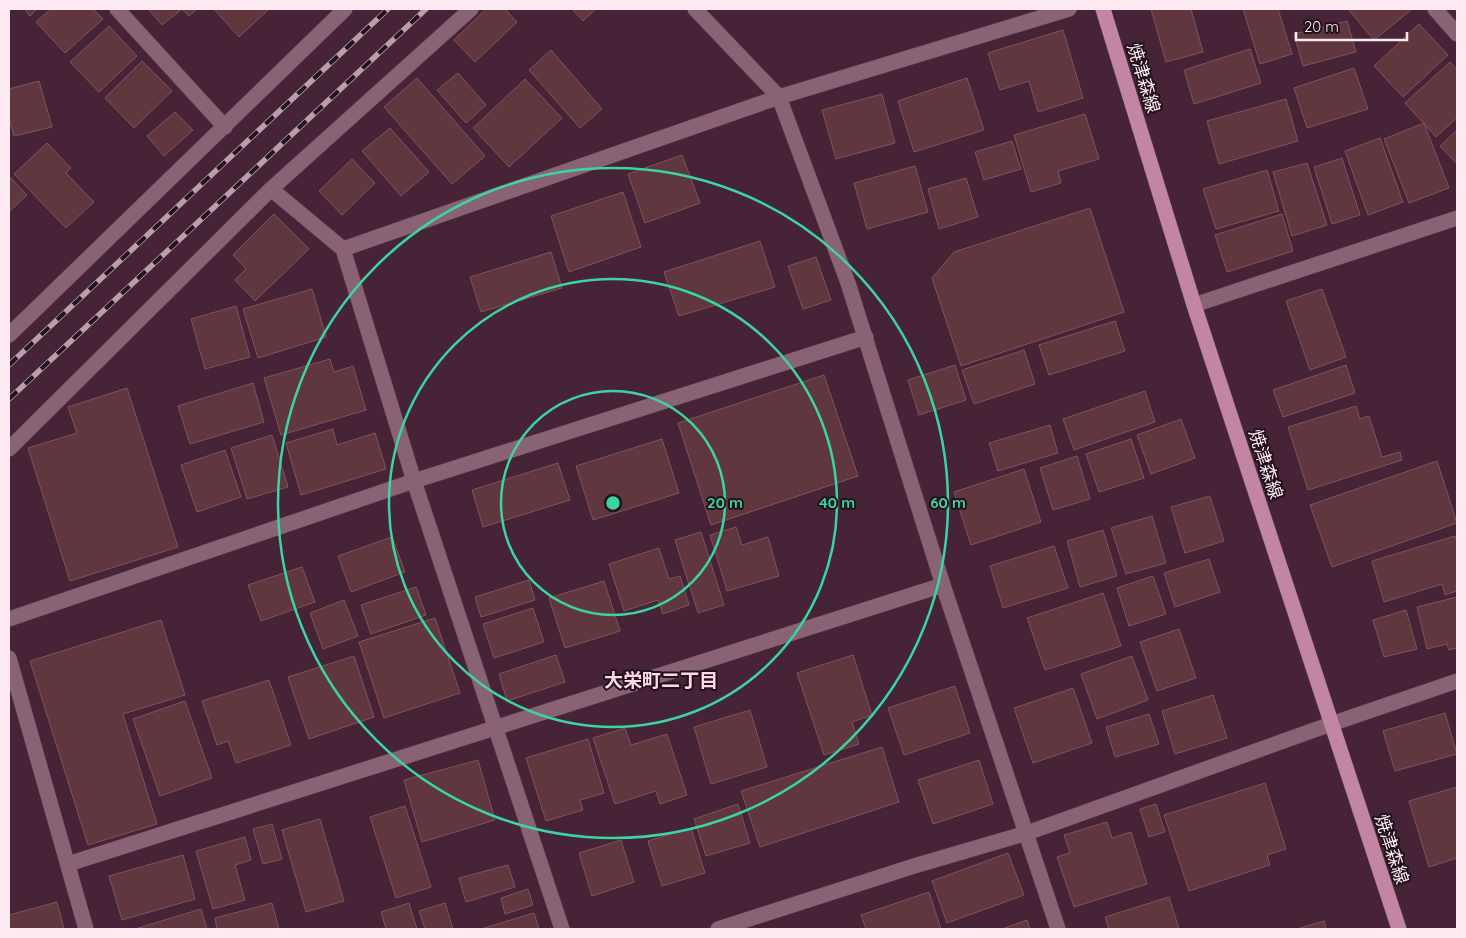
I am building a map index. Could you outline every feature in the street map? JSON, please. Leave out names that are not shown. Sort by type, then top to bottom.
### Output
[{"type":"main road","name":"焼津森線","points":[[1103,9],[1194,304],[1399,929]]},
{"type":"street","points":[[118,9],[225,127]]},
{"type":"street","points":[[9,336],[345,9]]},
{"type":"street","points":[[9,449],[271,189],[470,9]]},
{"type":"street","points":[[695,9],[779,97],[845,274],[943,586],[1058,929]]},
{"type":"street","points":[[343,249],[779,97],[1070,9]]},
{"type":"street","points":[[1435,9],[1457,34]]},
{"type":"street","points":[[271,189],[343,249],[414,481],[562,929]]},
{"type":"street","points":[[1194,304],[1457,218]]},
{"type":"street","points":[[9,618],[414,481],[866,337]]},
{"type":"street","points":[[68,864],[943,586]]},
{"type":"street","points":[[9,658],[86,929]]},
{"type":"street","points":[[718,929],[914,866],[1027,834],[1331,724],[1457,681]]},
{"type":"building","points":[[24,9],[37,9],[30,16]]},
{"type":"building","points":[[51,9],[93,9],[103,19],[65,53],[36,22]]},
{"type":"building","points":[[148,9],[182,9],[162,25]]},
{"type":"building","points":[[182,9],[197,9],[189,16]]},
{"type":"building","points":[[214,9],[269,9],[239,37]]},
{"type":"building","points":[[486,9],[505,9],[517,22],[475,62],[454,40]]},
{"type":"building","points":[[572,9],[596,9],[583,21]]},
{"type":"building","points":[[1151,9],[1191,9],[1203,52],[1166,62]]},
{"type":"building","points":[[1243,9],[1278,9],[1292,54],[1260,64]]},
{"type":"building","points":[[1348,9],[1410,9],[1411,10],[1374,40]]},
{"type":"building","points":[[1347,21],[1356,52],[1303,66],[1294,34]]},
{"type":"building","points":[[1419,24],[1448,55],[1403,97],[1374,66]]},
{"type":"building","points":[[109,26],[137,56],[99,92],[70,62]]},
{"type":"building","points":[[1063,30],[1083,98],[1038,112],[1029,81],[1000,90],[988,53]]},
{"type":"building","points":[[1250,49],[1261,83],[1194,104],[1184,70]]},
{"type":"building","points":[[551,50],[602,109],[580,128],[529,70]]},
{"type":"building","points":[[142,61],[172,91],[134,128],[105,98]]},
{"type":"building","points":[[1450,62],[1457,70],[1457,118],[1436,137],[1405,103]]},
{"type":"building","points":[[1354,68],[1368,109],[1307,128],[1294,88]]},
{"type":"building","points":[[458,73],[486,105],[466,123],[437,90]]},
{"type":"building","points":[[417,78],[485,156],[452,184],[384,107]]},
{"type":"building","points":[[967,78],[984,130],[914,152],[898,101]]},
{"type":"building","points":[[525,79],[562,118],[509,167],[473,128]]},
{"type":"building","points":[[39,81],[52,127],[14,136],[9,118],[9,89]]},
{"type":"building","points":[[882,94],[895,143],[836,159],[822,110]]},
{"type":"building","points":[[1286,99],[1298,141],[1219,164],[1207,121]]},
{"type":"building","points":[[175,112],[193,130],[164,156],[147,136]]},
{"type":"building","points":[[1085,114],[1099,159],[1058,171],[1061,183],[1031,192],[1014,135]]},
{"type":"building","points":[[1424,123],[1449,188],[1409,203],[1384,139]]},
{"type":"building","points":[[390,128],[429,172],[401,196],[362,151]]},
{"type":"building","points":[[1457,130],[1457,164],[1440,146]]},
{"type":"building","points":[[1380,138],[1403,202],[1368,215],[1345,151]]},
{"type":"building","points":[[1012,141],[1021,169],[984,180],[975,152]]},
{"type":"building","points":[[47,143],[71,168],[66,173],[94,202],[66,228],[14,174]]},
{"type":"building","points":[[682,155],[700,203],[645,223],[628,174]]},
{"type":"building","points":[[1342,158],[1360,215],[1332,224],[1314,167]]},
{"type":"building","points":[[352,159],[375,183],[342,215],[319,191]]},
{"type":"building","points":[[1307,163],[1327,225],[1292,236],[1273,172]]},
{"type":"building","points":[[915,166],[928,212],[867,229],[854,183]]},
{"type":"building","points":[[1267,170],[1279,211],[1216,229],[1203,189]]},
{"type":"building","points":[[9,176],[27,195],[9,212]]},
{"type":"building","points":[[966,178],[978,217],[939,229],[928,189]]},
{"type":"building","points":[[623,192],[641,247],[569,272],[551,216]]},
{"type":"building","points":[[1090,208],[1124,312],[961,366],[932,278],[954,252]]},
{"type":"building","points":[[274,214],[309,249],[255,301],[235,280],[246,269],[233,255]]},
{"type":"building","points":[[1282,214],[1293,251],[1227,272],[1215,235]]},
{"type":"building","points":[[760,241],[775,287],[679,316],[664,272]]},
{"type":"building","points":[[551,252],[562,288],[481,312],[470,277]]},
{"type":"building","points":[[816,257],[831,300],[803,309],[788,266]]},
{"type":"building","points":[[312,289],[326,337],[258,358],[243,309]]},
{"type":"building","points":[[1322,289],[1346,357],[1310,370],[1286,301]]},
{"type":"building","points":[[236,306],[250,357],[205,369],[191,319]]},
{"type":"building","points":[[1115,321],[1125,351],[1049,375],[1039,345]]},
{"type":"building","points":[[1024,350],[1035,384],[974,404],[962,370]]},
{"type":"building","points":[[330,359],[334,372],[353,366],[366,410],[281,435],[264,378]]},
{"type":"building","points":[[955,365],[966,400],[919,415],[908,380]]},
{"type":"building","points":[[1346,365],[1355,393],[1283,417],[1273,390]]},
{"type":"building","points":[[824,375],[858,476],[711,525],[678,423]]},
{"type":"building","points":[[253,383],[264,422],[190,444],[178,406]]},
{"type":"building","points":[[127,388],[178,547],[70,581],[28,448],[77,433],[68,407]]},
{"type":"building","points":[[1145,391],[1155,422],[1074,450],[1063,419]]},
{"type":"building","points":[[1356,406],[1360,419],[1369,416],[1382,457],[1400,452],[1402,460],[1308,490],[1288,427]]},
{"type":"building","points":[[1181,419],[1195,458],[1151,474],[1137,435]]},
{"type":"building","points":[[1050,425],[1058,453],[998,471],[989,443]]},
{"type":"building","points":[[333,429],[337,445],[375,433],[386,469],[301,495],[286,443]]},
{"type":"building","points":[[272,435],[288,487],[247,499],[231,448]]},
{"type":"building","points":[[662,439],[679,493],[593,520],[576,466]]},
{"type":"building","points":[[1131,439],[1144,478],[1099,492],[1086,454]]},
{"type":"building","points":[[225,450],[241,497],[197,512],[181,465]]},
{"type":"building","points":[[1077,456],[1090,499],[1053,510],[1040,468]]},
{"type":"building","points":[[1437,461],[1457,523],[1332,567],[1310,505]]},
{"type":"building","points":[[558,463],[570,500],[483,527],[472,490]]},
{"type":"building","points":[[1024,469],[1041,522],[971,545],[954,492]]},
{"type":"building","points":[[1210,496],[1224,541],[1185,553],[1171,507]]},
{"type":"building","points":[[1152,516],[1166,563],[1126,574],[1111,528]]},
{"type":"building","points":[[736,527],[742,545],[768,537],[779,576],[727,591],[710,535]]},
{"type":"building","points":[[1103,530],[1117,576],[1080,587],[1067,541]]},
{"type":"building","points":[[701,532],[724,605],[698,613],[675,540]]},
{"type":"building","points":[[1455,536],[1457,542],[1457,591],[1445,595],[1442,584],[1384,602],[1372,561]]},
{"type":"building","points":[[392,537],[405,572],[351,592],[338,556]]},
{"type":"building","points":[[1054,546],[1068,588],[1003,608],[990,566]]},
{"type":"building","points":[[659,548],[669,579],[680,576],[689,605],[663,614],[658,600],[624,611],[609,564]]},
{"type":"building","points":[[1209,559],[1220,592],[1175,607],[1164,573]]},
{"type":"building","points":[[302,567],[315,602],[261,621],[248,585]]},
{"type":"building","points":[[1153,576],[1166,614],[1129,626],[1117,588]]},
{"type":"building","points":[[529,580],[535,600],[481,617],[475,597]]},
{"type":"building","points":[[604,581],[620,631],[565,648],[549,598]]},
{"type":"building","points":[[416,587],[426,615],[371,634],[361,605]]},
{"type":"building","points":[[1103,593],[1121,646],[1045,670],[1027,618]]},
{"type":"building","points":[[1457,597],[1457,648],[1449,650],[1447,644],[1427,649],[1417,607]]},
{"type":"building","points":[[344,600],[358,636],[323,649],[310,613]]},
{"type":"building","points":[[533,608],[544,642],[494,658],[483,624]]},
{"type":"building","points":[[1406,610],[1417,649],[1384,657],[1373,620]]},
{"type":"building","points":[[435,618],[460,693],[384,718],[359,642]]},
{"type":"building","points":[[161,620],[185,695],[123,714],[157,824],[88,845],[30,661]]},
{"type":"building","points":[[1179,629],[1196,678],[1157,691],[1140,642]]},
{"type":"building","points":[[556,655],[565,682],[507,701],[499,674]]},
{"type":"building","points":[[853,655],[872,715],[852,722],[859,744],[824,755],[797,673]]},
{"type":"building","points":[[354,656],[374,717],[309,739],[288,677]]},
{"type":"building","points":[[1132,656],[1148,700],[1097,719],[1081,674]]},
{"type":"building","points":[[269,680],[291,745],[236,763],[228,741],[217,745],[202,701]]},
{"type":"building","points":[[955,686],[970,733],[904,755],[888,708]]},
{"type":"building","points":[[1073,688],[1092,743],[1033,763],[1014,708]]},
{"type":"building","points":[[1213,695],[1227,738],[1175,754],[1162,711]]},
{"type":"building","points":[[185,701],[212,778],[160,796],[133,719]]},
{"type":"building","points":[[750,710],[767,767],[711,784],[694,727]]},
{"type":"building","points":[[1445,713],[1457,754],[1395,771],[1383,731]]},
{"type":"building","points":[[1149,714],[1159,744],[1115,757],[1106,727]]},
{"type":"building","points":[[625,728],[631,745],[667,734],[687,795],[660,804],[656,791],[615,804],[593,738]]},
{"type":"building","points":[[588,739],[604,793],[580,800],[583,810],[546,821],[526,758]]},
{"type":"building","points":[[882,747],[899,802],[760,847],[741,791]]},
{"type":"building","points":[[478,760],[495,820],[422,842],[404,780]]},
{"type":"building","points":[[979,760],[993,804],[933,824],[918,780]]},
{"type":"building","points":[[1265,783],[1286,849],[1267,855],[1270,865],[1189,891],[1164,815]]},
{"type":"building","points":[[1457,787],[1457,858],[1429,867],[1409,801]]},
{"type":"building","points":[[738,804],[750,843],[706,856],[694,819]]},
{"type":"building","points":[[1156,804],[1165,832],[1149,837],[1140,809]]},
{"type":"building","points":[[405,806],[431,887],[396,898],[370,817]]},
{"type":"building","points":[[320,819],[344,901],[306,912],[282,830]]},
{"type":"building","points":[[1107,822],[1112,838],[1131,832],[1147,884],[1074,907],[1057,857],[1070,853],[1064,835]]},
{"type":"building","points":[[272,824],[282,859],[263,864],[253,829]]},
{"type":"building","points":[[691,828],[705,873],[662,886],[648,841]]},
{"type":"building","points":[[245,837],[251,860],[235,865],[245,900],[213,909],[196,851]]},
{"type":"building","points":[[621,840],[634,882],[592,896],[579,853]]},
{"type":"building","points":[[1008,853],[1024,895],[947,923],[932,881]]},
{"type":"building","points":[[183,855],[195,899],[122,920],[109,876]]},
{"type":"building","points":[[508,865],[515,887],[466,902],[459,878]]},
{"type":"building","points":[[528,889],[533,905],[505,914],[501,898]]},
{"type":"building","points":[[929,892],[941,929],[866,929],[861,915]]},
{"type":"building","points":[[1169,897],[1179,929],[1109,929],[1105,917]]},
{"type":"building","points":[[57,902],[64,929],[9,929],[9,915]]},
{"type":"building","points":[[272,903],[279,929],[217,929],[215,918]]},
{"type":"building","points":[[409,903],[417,929],[386,929],[381,912]]},
{"type":"building","points":[[445,903],[453,929],[425,929],[419,911]]},
{"type":"building","points":[[201,909],[207,929],[135,929]]},
{"type":"building","points":[[534,913],[539,929],[481,929]]},
{"type":"building","points":[[1027,920],[1030,929],[1002,929]]},
{"type":"building","points":[[1324,921],[1326,929],[1297,929]]},
{"type":"railway","points":[[9,365],[388,9]]},
{"type":"railway","points":[[9,399],[426,9]]},
{"type":"district","name":"大栄町二丁目","points":[[661,680]]}]
